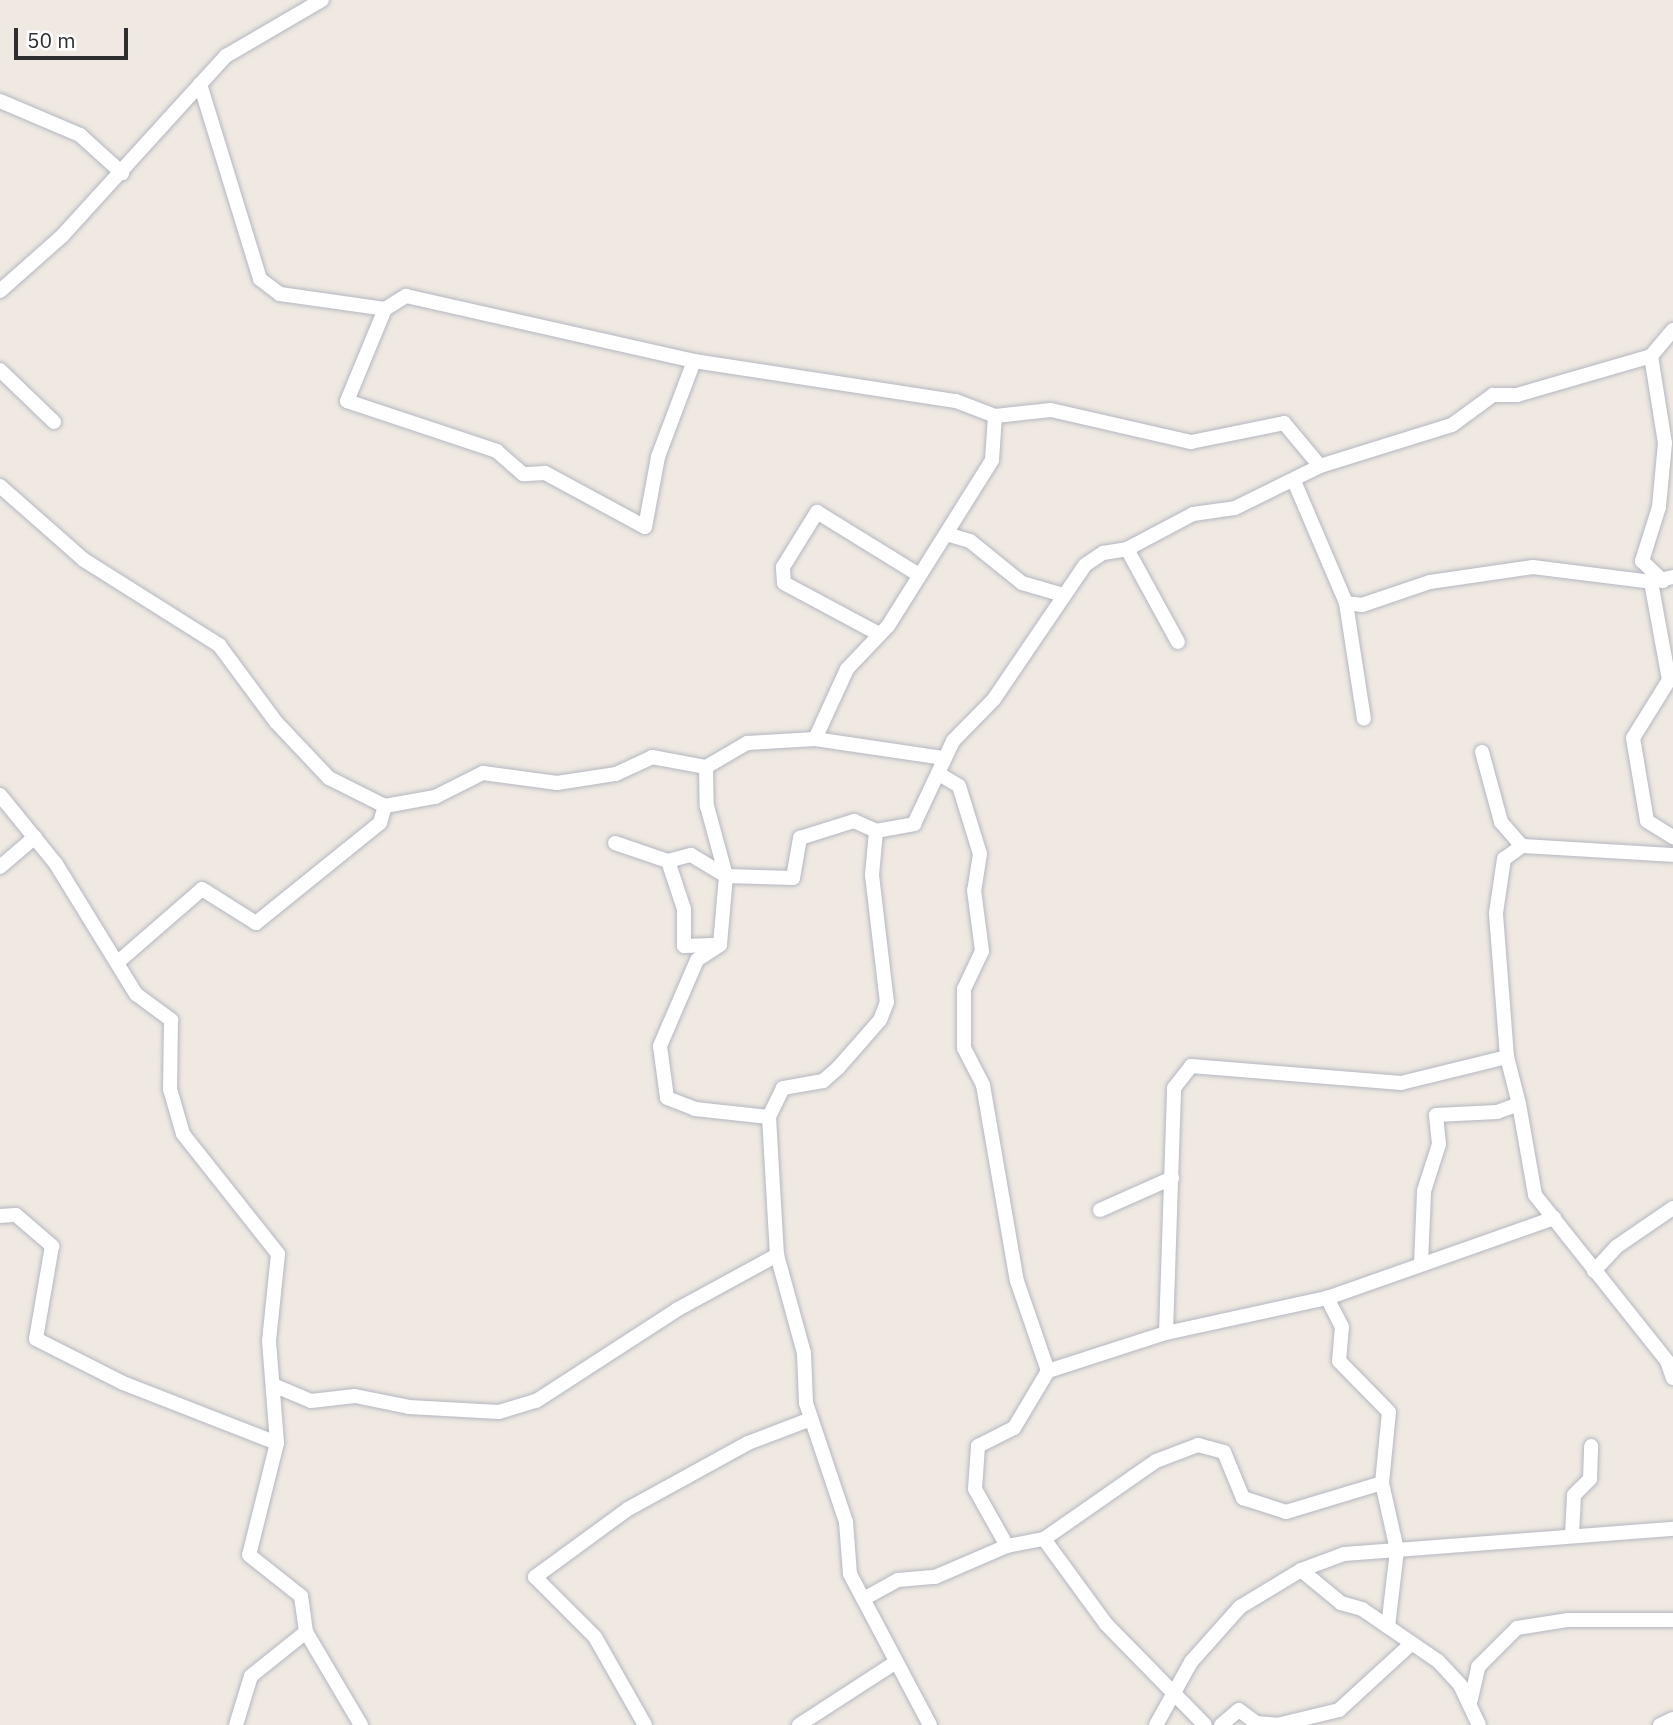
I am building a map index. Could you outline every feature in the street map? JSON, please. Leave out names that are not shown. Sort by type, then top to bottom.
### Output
[{"type":"street","points":[[0,291],[122,173],[226,56],[322,0]]},
{"type":"street","points":[[200,84],[260,279],[280,294],[385,309]]},
{"type":"street","points":[[0,101],[80,135],[122,173]]},
{"type":"street","points":[[694,361],[661,446],[645,527],[545,473],[523,474],[497,451],[347,401],[385,309],[405,296],[694,361],[934,397],[995,416],[1051,410],[1191,442],[1284,423],[1320,466]]},
{"type":"street","points":[[615,843],[668,861],[691,855],[726,876],[793,877],[800,838],[855,821],[876,831],[914,824],[940,774],[943,758],[994,699],[1085,565],[1127,549],[1193,514],[1234,508],[1257,492],[1294,481],[1320,466],[1451,425],[1493,396],[1517,396],[1651,356],[1673,330]]},
{"type":"street","points":[[1651,356],[1665,443],[1659,507],[1642,561],[1662,580],[1669,680],[1633,738],[1647,821],[1673,837]]},
{"type":"street","points":[[0,370],[54,422]]},
{"type":"street","points":[[815,739],[848,669],[879,635],[919,575],[950,535],[992,460],[995,416]]},
{"type":"street","points":[[1294,481],[1346,603],[1364,719]]},
{"type":"street","points":[[0,486],[84,559],[219,645],[276,722],[329,778],[385,806],[435,797],[483,773],[557,783],[616,774],[652,757],[706,767],[747,743],[815,739],[943,758]]},
{"type":"street","points":[[879,635],[784,583],[783,566],[817,512],[919,575]]},
{"type":"street","points":[[950,535],[970,541],[1022,583],[1063,595]]},
{"type":"street","points":[[1127,549],[1178,642]]},
{"type":"street","points":[[1346,603],[1362,605],[1430,582],[1533,566],[1662,580]]},
{"type":"street","points":[[1482,752],[1501,822],[1522,846]]},
{"type":"street","points":[[706,767],[706,806],[726,876],[720,945]]},
{"type":"street","points":[[940,774],[959,786],[980,853],[974,890],[982,951],[964,989],[964,1048],[983,1085],[1017,1281],[1048,1371]]},
{"type":"street","points":[[0,795],[35,836],[136,994],[171,1020],[170,1089],[183,1134],[278,1254],[269,1341],[277,1443],[249,1555],[300,1596],[306,1632],[361,1725]]},
{"type":"street","points":[[118,962],[202,889],[256,923],[380,822],[385,806]]},
{"type":"street","points":[[876,831],[872,875],[884,1012],[823,1081],[783,1088],[769,1117],[777,1255],[804,1353],[811,1419],[846,1522],[850,1574],[867,1597],[896,1662],[930,1725]]},
{"type":"street","points":[[0,867],[35,836]]},
{"type":"street","points":[[1673,855],[1522,846],[1504,859],[1498,884],[1507,1057],[1519,1104],[1535,1195],[1667,1361],[1673,1378]]},
{"type":"street","points":[[668,861],[684,908],[684,946],[720,945]]},
{"type":"street","points":[[720,945],[697,960],[660,1046],[667,1098],[695,1109],[769,1117]]},
{"type":"street","points":[[1166,1333],[1174,1088],[1191,1066],[1401,1083],[1507,1057]]},
{"type":"street","points":[[1421,1264],[1424,1191],[1438,1144],[1436,1115],[1519,1104]]},
{"type":"street","points":[[1100,1210],[1172,1178]]},
{"type":"street","points":[[1594,1271],[1616,1247],[1673,1208]]},
{"type":"street","points":[[0,1216],[16,1215],[52,1246],[36,1339],[123,1383],[277,1443]]},
{"type":"street","points":[[1007,1546],[975,1489],[978,1446],[1014,1428],[1048,1371],[1166,1333],[1327,1298],[1554,1218]]},
{"type":"street","points":[[273,1385],[311,1401],[355,1396],[409,1407],[499,1412],[536,1401],[678,1309],[777,1255]]},
{"type":"street","points":[[1327,1298],[1342,1327],[1339,1361],[1389,1412],[1382,1483],[1397,1550],[1388,1627]]},
{"type":"street","points":[[645,1725],[595,1637],[535,1577],[628,1510],[748,1443],[811,1419]]},
{"type":"street","points":[[867,1597],[898,1580],[934,1577],[1007,1546],[1044,1539],[1156,1461],[1198,1445],[1224,1452],[1242,1499],[1286,1512],[1382,1483]]},
{"type":"street","points":[[1572,1534],[1574,1496],[1590,1479],[1591,1446]]},
{"type":"street","points":[[1156,1725],[1191,1662],[1240,1607],[1301,1570],[1344,1555],[1572,1534],[1673,1529]]},
{"type":"street","points":[[1044,1539],[1106,1624],[1205,1725]]},
{"type":"street","points":[[1301,1570],[1341,1603],[1388,1627],[1410,1645],[1438,1661],[1470,1703],[1479,1725]]},
{"type":"street","points":[[1470,1703],[1478,1667],[1517,1628],[1568,1620],[1673,1620]]},
{"type":"street","points":[[236,1725],[251,1676],[306,1632]]},
{"type":"street","points":[[1221,1725],[1239,1710],[1256,1723],[1278,1725],[1339,1710],[1410,1645]]},
{"type":"street","points":[[799,1725],[896,1662]]},
{"type":"street","points":[[1660,1725],[1673,1719]]}]
